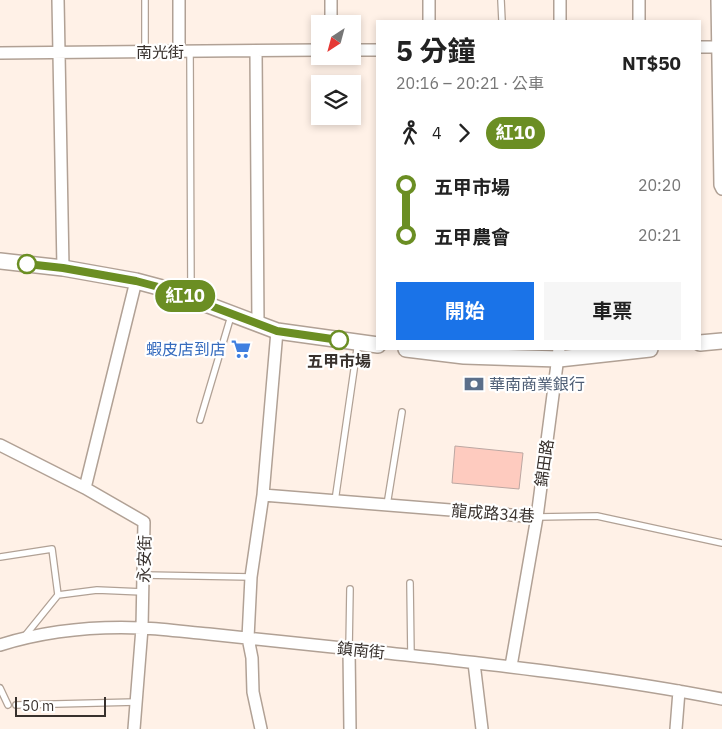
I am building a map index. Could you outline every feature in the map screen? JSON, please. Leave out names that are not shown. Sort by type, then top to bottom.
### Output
[{"type":"main road","points":[[0,261],[63,268],[136,281],[166,289],[277,331],[376,345]]},
{"type":"main road","points":[[701,343],[722,341]]},
{"type":"main road","points":[[425,350],[559,354],[632,350]]},
{"type":"street","points":[[58,0],[63,268]]},
{"type":"street","points":[[179,0],[185,51]]},
{"type":"street","points":[[331,0],[331,15]]},
{"type":"street","points":[[429,0],[429,20]]},
{"type":"street","points":[[560,0],[560,20]]},
{"type":"street","points":[[639,0],[639,20]]},
{"type":"street","points":[[717,0],[720,47],[721,186]]},
{"type":"street","points":[[701,47],[720,47]]},
{"type":"street","name":"南光街","points":[[0,53],[311,50]]},
{"type":"street","points":[[361,50],[376,50]]},
{"type":"street","points":[[256,51],[258,324]]},
{"type":"street","points":[[85,488],[136,281]]},
{"type":"street","points":[[261,729],[253,692],[252,658],[248,638],[251,577],[262,495],[277,331]]},
{"type":"street","name":"錦田路","points":[[512,666],[537,517],[559,354]]},
{"type":"street","name":"永安街","points":[[0,445],[85,488],[144,522],[142,628],[134,729]]},
{"type":"street","name":"龍成路34巷","points":[[262,495],[537,517]]},
{"type":"street","name":"鎮南街","points":[[0,645],[22,638],[61,632],[142,628],[512,666],[722,699]]},
{"type":"street","points":[[349,649],[350,729]]},
{"type":"street","points":[[474,663],[482,729]]},
{"type":"street","points":[[676,729],[679,691]]},
{"type":"lane","points":[[144,0],[145,52]]},
{"type":"lane","points":[[502,0],[502,20]]},
{"type":"lane","points":[[185,51],[191,298]]},
{"type":"lane","points":[[200,420],[232,314]]},
{"type":"lane","points":[[335,501],[358,342]]},
{"type":"lane","points":[[387,505],[402,412]]},
{"type":"lane","name":"龍成路34巷","points":[[537,517],[597,516],[722,543]]},
{"type":"lane","points":[[0,557],[52,549],[58,595]]},
{"type":"lane","points":[[144,575],[251,577]]},
{"type":"lane","points":[[410,583],[411,656]]},
{"type":"lane","points":[[349,649],[350,589]]},
{"type":"lane","points":[[22,638],[58,595],[97,590],[143,592]]},
{"type":"lane","points":[[0,688],[8,705]]},
{"type":"lane","points":[[16,705],[136,702]]},
{"type":"building","points":[[455,446],[523,453],[519,489],[452,483]]},
{"type":"bus line","name":"紅10","points":[[27,264],[63,268],[136,281],[166,289],[277,331],[339,340]]},
{"type":"place","name":"五甲市場","points":[[339,340]]},
{"type":"place","name":"蝦皮店到店","points":[[241,349]]},
{"type":"place","name":"華南商業銀行","points":[[474,384]]}]
